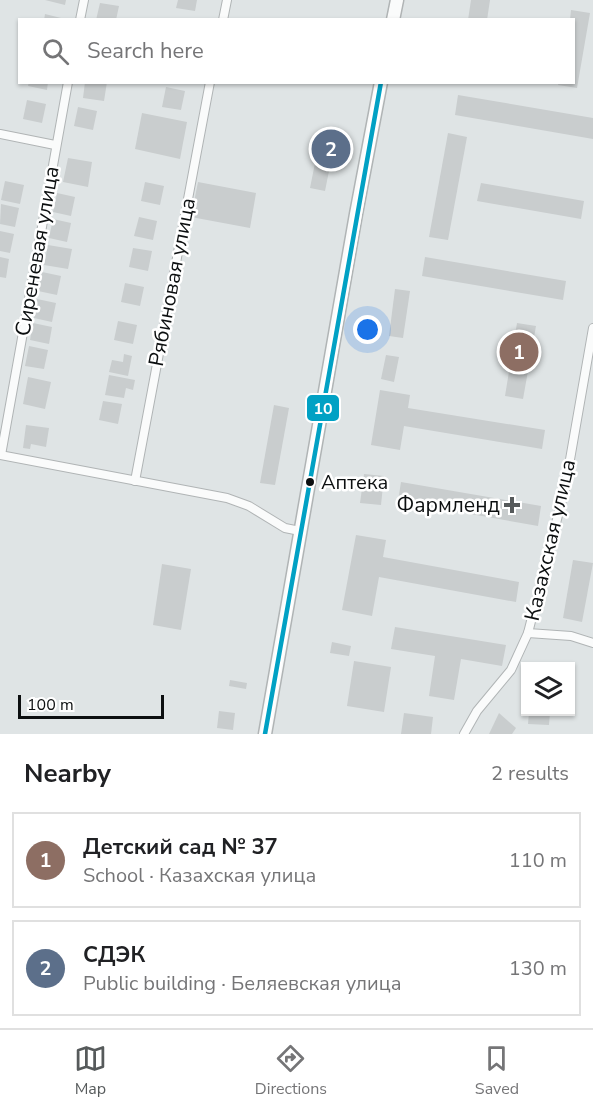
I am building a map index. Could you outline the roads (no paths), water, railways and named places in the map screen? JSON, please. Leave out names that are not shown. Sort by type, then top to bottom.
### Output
[{"type":"main road","points":[[393,18],[397,0]]},
{"type":"main road","points":[[265,734],[381,84]]},
{"type":"street","points":[[80,18],[84,0]]},
{"type":"street","points":[[223,18],[227,0]]},
{"type":"street","name":"Сиреневая улица","points":[[1,455],[68,84]]},
{"type":"street","name":"Рябиновая улица","points":[[135,481],[210,84]]},
{"type":"street","points":[[0,134],[55,145]]},
{"type":"street","name":"Казахская улица","points":[[464,734],[477,711],[511,670],[528,633],[565,488],[593,328]]},
{"type":"street","points":[[1,455],[227,498],[249,506],[285,528],[300,531]]},
{"type":"street","points":[[528,633],[571,636],[593,643]]},
{"type":"place","name":"СДЭК","points":[[331,149]]},
{"type":"place","name":"Детский сад № 37","points":[[519,352]]},
{"type":"place","name":"Аптека","points":[[310,482]]},
{"type":"place","name":"Фармленд","points":[[512,505]]}]
